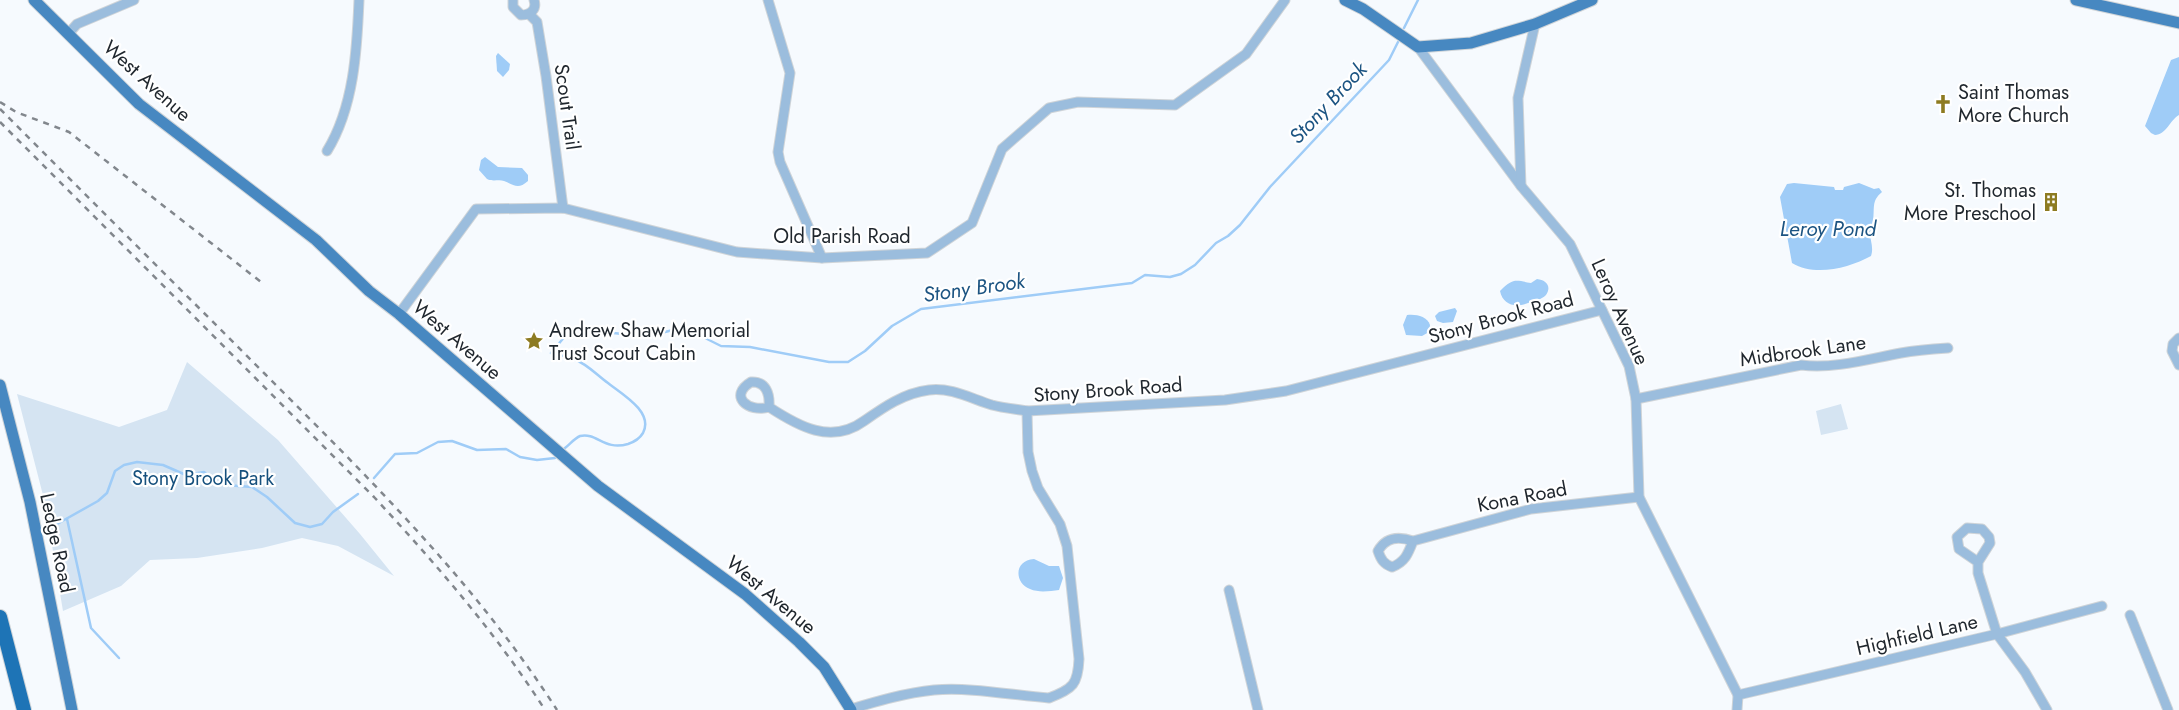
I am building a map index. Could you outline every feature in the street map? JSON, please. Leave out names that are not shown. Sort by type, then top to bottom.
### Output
[{"type":"highway","points":[[0,619],[18,710]]},
{"type":"highway","points":[[0,619],[24,710]]},
{"type":"main road","name":"West Avenue","points":[[34,0],[139,104],[316,240],[369,291],[399,314],[598,486],[745,594],[793,636],[824,667],[851,709]]},
{"type":"main road","points":[[1345,0],[1363,9],[1418,47],[1471,43],[1535,24],[1592,0]]},
{"type":"main road","points":[[2076,0],[2179,23]]},
{"type":"main road","name":"Ledge Road","points":[[0,385],[30,502],[72,710]]},
{"type":"street","points":[[68,34],[77,24],[134,0]]},
{"type":"street","points":[[326,151],[344,110],[354,69],[359,0]]},
{"type":"street","name":"Scout Trail","points":[[513,0],[513,7],[518,13],[521,15],[529,14],[536,22],[563,208]]},
{"type":"street","points":[[529,14],[536,6],[534,0]]},
{"type":"street","points":[[768,0],[790,73],[778,152],[780,162],[822,258]]},
{"type":"street","name":"Old Parish Road","points":[[399,314],[476,209],[563,208],[737,252],[822,258],[927,253],[972,223],[1002,148],[1050,108],[1078,102],[1175,105],[1246,54],[1285,0]]},
{"type":"street","points":[[1521,186],[1518,98],[1535,24]]},
{"type":"street","name":"Leroy Avenue","points":[[1418,47],[1521,186],[1570,244],[1602,310],[1629,366],[1636,399],[1639,497],[1738,695],[1738,710]]},
{"type":"street","name":"Stony Brook Road","points":[[851,709],[899,695],[934,690],[960,690],[1049,698],[1062,693],[1072,686],[1079,676],[1079,659],[1067,546],[1060,524],[1038,488],[1032,471],[1028,452],[1026,411],[1225,400],[1286,391],[1602,310]]},
{"type":"street","points":[[2179,338],[2173,344],[2172,351],[2179,365]]},
{"type":"street","name":"Midbrook Lane","points":[[1636,399],[1801,365],[1818,367],[1902,353],[1948,348]]},
{"type":"street","points":[[769,407],[807,429],[829,433],[840,432],[862,423],[889,404],[902,398],[931,390],[947,390],[994,405],[1026,411]]},
{"type":"street","name":"Kona Road","points":[[1413,541],[1451,529],[1531,509],[1639,497]]},
{"type":"street","points":[[1978,562],[1978,573],[1997,634],[2025,672],[2047,710]]},
{"type":"street","points":[[1229,590],[1258,710]]},
{"type":"street","name":"Highfield Lane","points":[[1738,695],[1997,634],[2102,606]]},
{"type":"street","points":[[2130,615],[2168,710]]},
{"type":"green space","name":"Stony Brook Park","points":[[187,362],[278,440],[394,576],[338,546],[302,538],[262,548],[197,558],[150,560],[121,586],[63,611],[45,503],[17,394],[119,427],[167,410]]},
{"type":"green space","points":[[1841,404],[1848,429],[1821,435],[1816,411]]},
{"type":"water","points":[[498,53],[510,64],[509,70],[503,77],[497,71],[496,56]]},
{"type":"water","points":[[2179,57],[2179,115],[2162,133],[2155,135],[2145,126],[2171,60]]},
{"type":"water","points":[[485,157],[498,167],[522,168],[528,175],[528,181],[519,186],[502,180],[487,179],[479,170],[481,160]]},
{"type":"water","name":"Leroy Pond","points":[[1859,183],[1874,189],[1879,188],[1882,192],[1876,198],[1870,232],[1871,256],[1853,264],[1821,270],[1811,270],[1792,263],[1780,197],[1787,184],[1834,187],[1835,190],[1843,190],[1844,187]]},
{"type":"water","points":[[1537,279],[1545,282],[1548,286],[1548,292],[1540,299],[1514,305],[1507,302],[1502,296],[1500,291],[1511,282],[1531,283]]},
{"type":"water","points":[[1455,308],[1457,311],[1453,322],[1443,323],[1437,321],[1435,316],[1439,312]]},
{"type":"water","points":[[1407,315],[1417,315],[1424,318],[1429,322],[1429,332],[1422,336],[1406,335],[1403,325]]},
{"type":"water","points":[[1034,559],[1049,566],[1059,566],[1063,578],[1059,590],[1037,591],[1030,589],[1021,582],[1019,577],[1020,567],[1027,560]]},
{"type":"waterway","name":"Stony Brook","points":[[1404,28],[1418,0]]},
{"type":"waterway","name":"Stony Brook","points":[[565,448],[578,437],[586,435],[613,445],[628,444],[640,437],[645,425],[644,418],[635,404],[592,370],[574,359],[551,353],[571,329],[634,335],[653,335],[673,330],[693,332],[721,346],[750,347],[829,362],[848,362],[865,351],[892,326],[921,309],[1132,283],[1145,275],[1170,277],[1181,274],[1195,265],[1216,243],[1228,236],[1240,225],[1270,187],[1389,60],[1398,42]]},
{"type":"waterway","name":"Stony Brook","points":[[374,478],[395,454],[417,453],[438,442],[452,441],[477,450],[506,449],[520,457],[537,460],[555,458]]},
{"type":"waterway","name":"Stony Brook","points":[[57,524],[98,501],[107,493],[115,471],[124,465],[137,462],[163,465],[186,475],[204,472],[218,483],[252,487],[267,497],[295,523],[310,527],[322,524],[333,512],[358,494]]},
{"type":"waterway","points":[[67,519],[91,628],[119,658]]},
{"type":"railway","points":[[0,102],[16,112],[69,132],[261,282]]},
{"type":"railway","points":[[0,109],[383,494],[457,576],[492,619],[526,664],[557,710]]},
{"type":"railway","points":[[0,122],[374,497],[486,626],[545,710]]},
{"type":"place","name":"Saint Thomas More Church","points":[[1943,104]]},
{"type":"place","name":"St. Thomas More Preschool","points":[[2051,202]]},
{"type":"place","name":"Andrew Shaw Memorial Trust Scout Cabin","points":[[534,341]]}]
